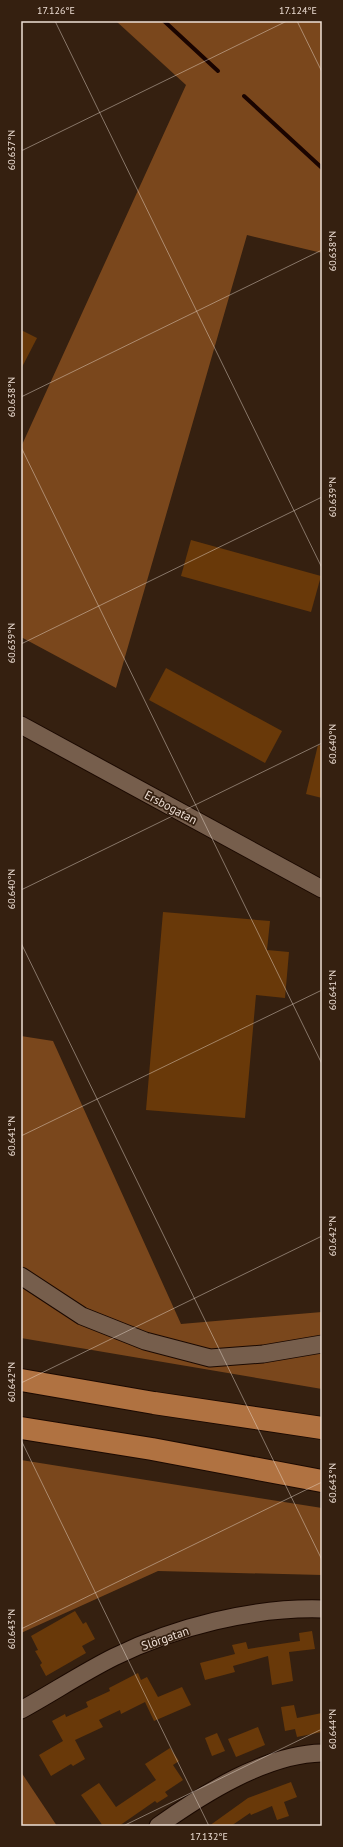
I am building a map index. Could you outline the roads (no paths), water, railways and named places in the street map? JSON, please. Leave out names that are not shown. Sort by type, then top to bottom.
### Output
[{"type":"highway","points":[[21,1380],[154,1403],[322,1428]]},
{"type":"highway","points":[[21,1428],[152,1449],[322,1481]]},
{"type":"street","name":"Ersbogatan","points":[[21,726],[322,889]]},
{"type":"street","points":[[21,1276],[82,1316],[144,1340],[210,1358],[263,1354],[322,1344]]},
{"type":"street","name":"Slörgatan","points":[[21,1710],[114,1658],[169,1634],[219,1621],[266,1612],[322,1609]]},
{"type":"street","points":[[158,1826],[205,1794],[234,1779],[284,1760],[322,1753]]},
{"type":"waterway","points":[[164,21],[218,71]]},
{"type":"waterway","points":[[244,96],[322,168]]}]
